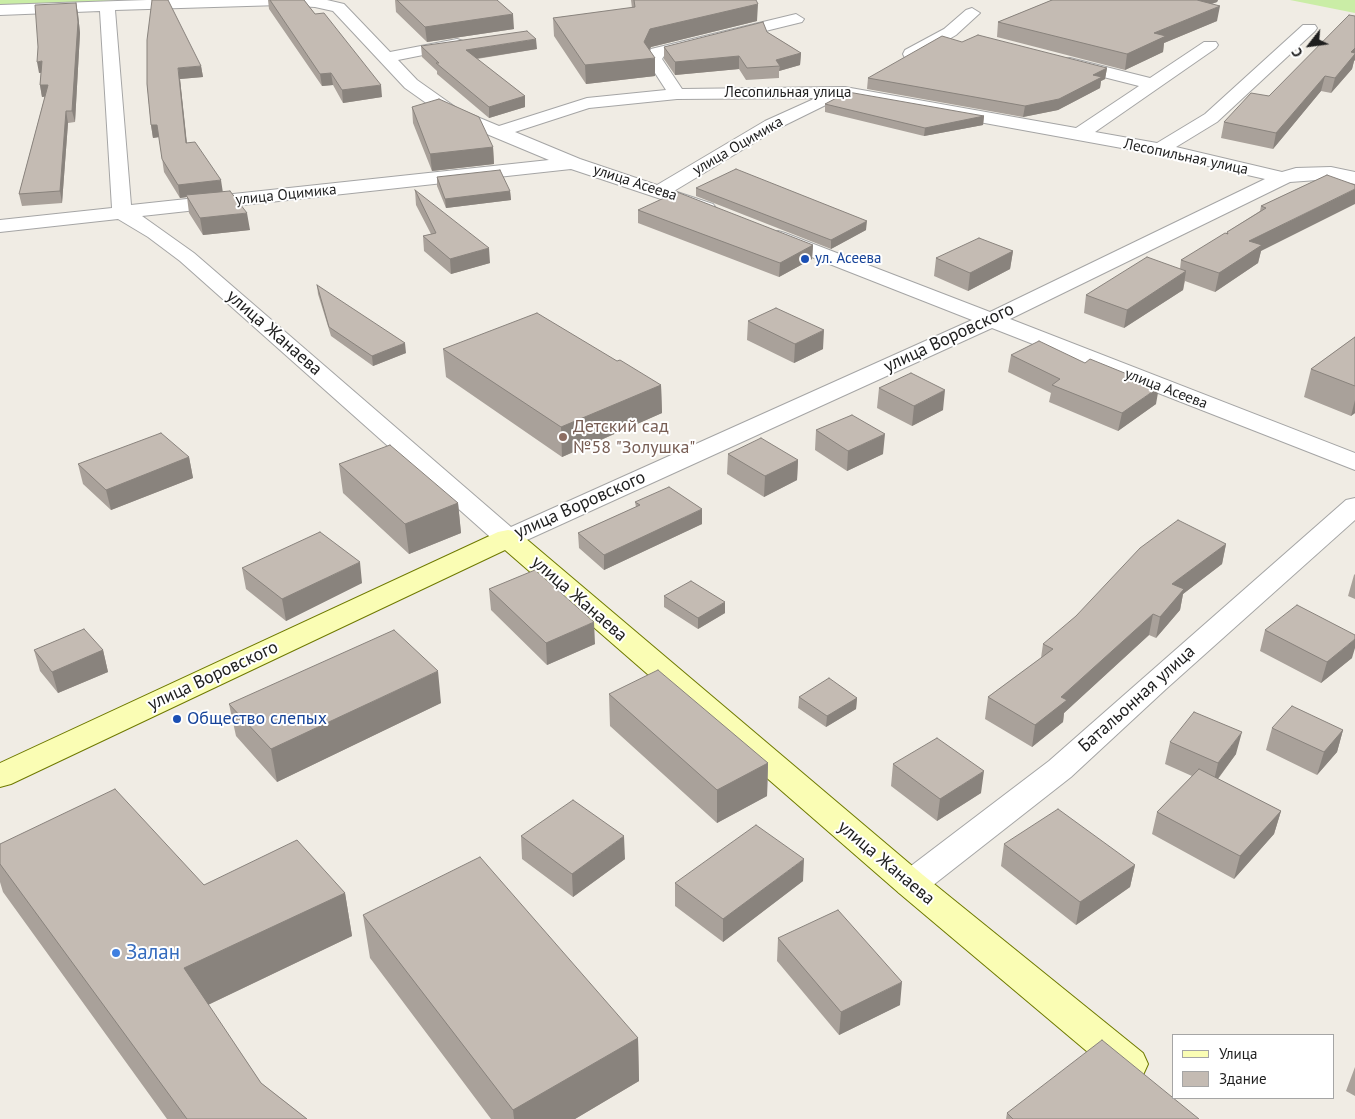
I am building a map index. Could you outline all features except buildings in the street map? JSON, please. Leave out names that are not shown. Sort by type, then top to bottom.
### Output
[{"type":"street","points":[[0,10],[275,0]]},
{"type":"street","name":"улица Асеева","points":[[280,0],[315,2],[338,7],[411,84],[452,113],[573,163],[660,191],[720,214]]},
{"type":"street","points":[[107,6],[122,213]]},
{"type":"street","points":[[893,64],[950,32],[972,13]]},
{"type":"street","points":[[677,94],[654,59],[658,52],[796,19]]},
{"type":"street","points":[[1160,149],[1211,118],[1309,28]]},
{"type":"street","points":[[950,32],[970,37]]},
{"type":"street","points":[[385,58],[471,42]]},
{"type":"street","points":[[1078,135],[1210,45]]},
{"type":"street","points":[[1057,59],[1153,84]]},
{"type":"street","name":"улица Оцимика","points":[[660,191],[771,125],[845,92],[869,78]]},
{"type":"street","name":"Лесопильная улица","points":[[498,132],[587,104],[677,94],[845,92],[1160,149],[1290,176]]},
{"type":"street","name":"улица Оцимика","points":[[0,226],[573,163]]},
{"type":"street","points":[[1290,176],[1332,174],[1355,178]]},
{"type":"street","name":"улица Воровского","points":[[0,776],[508,538],[989,320],[1290,176]]},
{"type":"street","name":"улица Жанаева","points":[[122,213],[155,233],[187,257],[508,538],[910,884],[1149,1081]]},
{"type":"street","name":"улица Асеева","points":[[757,228],[1355,462]]},
{"type":"street","name":"Батальонная улица","points":[[910,884],[1060,769],[1162,676],[1355,506]]},
{"type":"green space","points":[[0,0],[118,0],[8,7],[0,6]]},
{"type":"green space","points":[[1290,0],[1355,0],[1355,13]]},
{"type":"place","name":"ул. Асеева","points":[[805,259]]},
{"type":"place","name":"Детский сад №58 \"Золушка\"","points":[[563,437]]},
{"type":"place","name":"Общество слепых","points":[[177,719]]},
{"type":"place","name":"Залан","points":[[116,953]]}]
